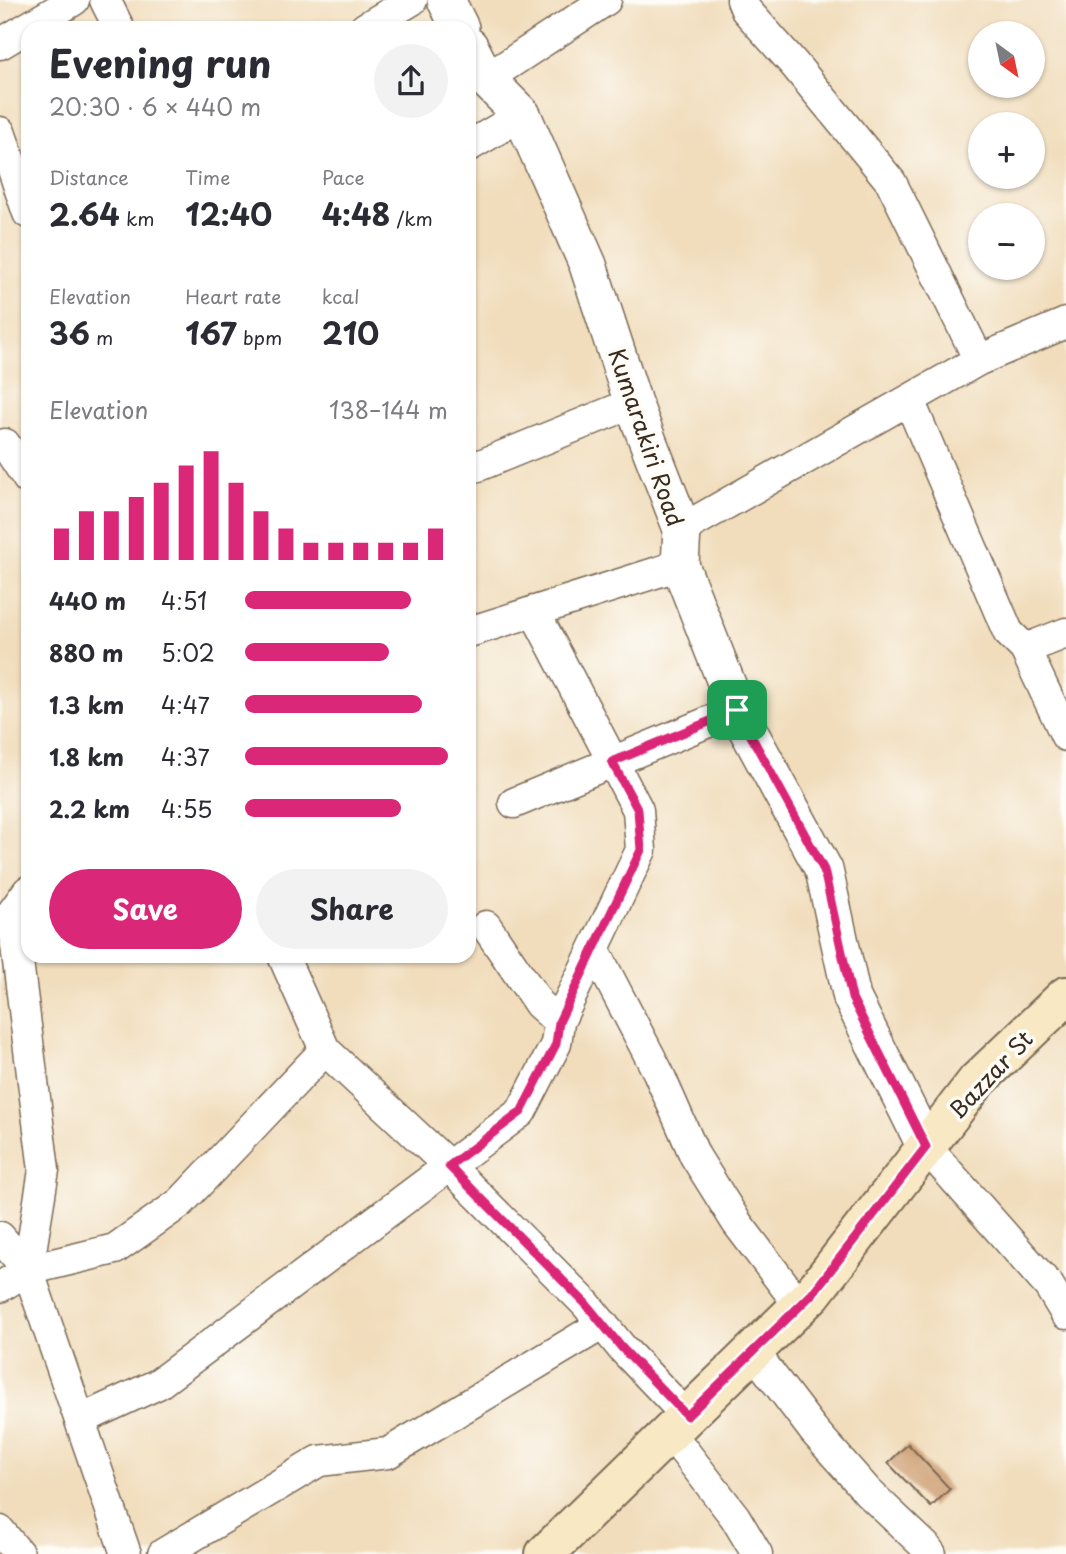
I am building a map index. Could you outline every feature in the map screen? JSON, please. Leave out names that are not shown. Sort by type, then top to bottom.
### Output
[{"type":"main road","name":"Bazzar St","points":[[556,1550],[678,1424],[812,1294],[977,1081],[1066,996]]},
{"type":"street","points":[[39,21],[74,0]]},
{"type":"street","points":[[105,0],[116,21]]},
{"type":"street","points":[[377,21],[412,0]]},
{"type":"street","points":[[446,0],[456,21]]},
{"type":"street","points":[[486,79],[606,0]]},
{"type":"street","points":[[742,0],[746,10],[891,182],[979,359]]},
{"type":"street","points":[[0,44],[21,32]]},
{"type":"street","name":"Kumarakiri Road","points":[[476,60],[486,79],[522,115],[588,265],[633,403],[682,529],[680,565],[737,710],[824,870],[852,998],[926,1147]]},
{"type":"street","points":[[476,142],[522,115]]},
{"type":"street","points":[[0,132],[21,193]]},
{"type":"street","points":[[682,529],[979,359],[1066,323]]},
{"type":"street","points":[[909,400],[1008,632],[1025,649],[1066,736]]},
{"type":"street","points":[[476,466],[633,403]]},
{"type":"street","points":[[11,440],[21,463]]},
{"type":"street","points":[[476,630],[680,565]]},
{"type":"street","points":[[80,1420],[158,1384],[521,1112],[556,1044],[559,1022],[641,850],[638,810],[534,611]]},
{"type":"street","points":[[1025,649],[1066,633]]},
{"type":"street","points":[[514,803],[737,710]]},
{"type":"street","points":[[13,901],[44,1170],[28,1270]]},
{"type":"street","points":[[486,926],[539,1004],[559,1022]]},
{"type":"street","points":[[594,949],[658,1072],[695,1156],[737,1223],[800,1306]]},
{"type":"street","points":[[286,963],[325,1050],[449,1166],[586,1304],[678,1424],[757,1554]]},
{"type":"street","points":[[0,1287],[28,1270],[116,1249],[180,1203],[325,1050]]},
{"type":"street","points":[[926,1147],[1049,1286],[1066,1314]]},
{"type":"street","points":[[0,1237],[28,1270],[126,1554]]},
{"type":"street","points":[[163,1554],[319,1461],[388,1453],[603,1324]]},
{"type":"street","points":[[754,1351],[814,1431],[868,1492],[931,1554]]},
{"type":"street","points":[[0,1531],[19,1554]]},
{"type":"building","points":[[908,1444],[950,1489],[931,1507],[888,1463]]},
{"type":"route","points":[[737,710],[824,870],[852,998],[926,1147],[812,1294],[687,1416],[622,1348],[586,1304],[449,1166],[521,1112],[556,1044],[559,1022],[641,850],[638,810],[612,762],[737,710]]}]
